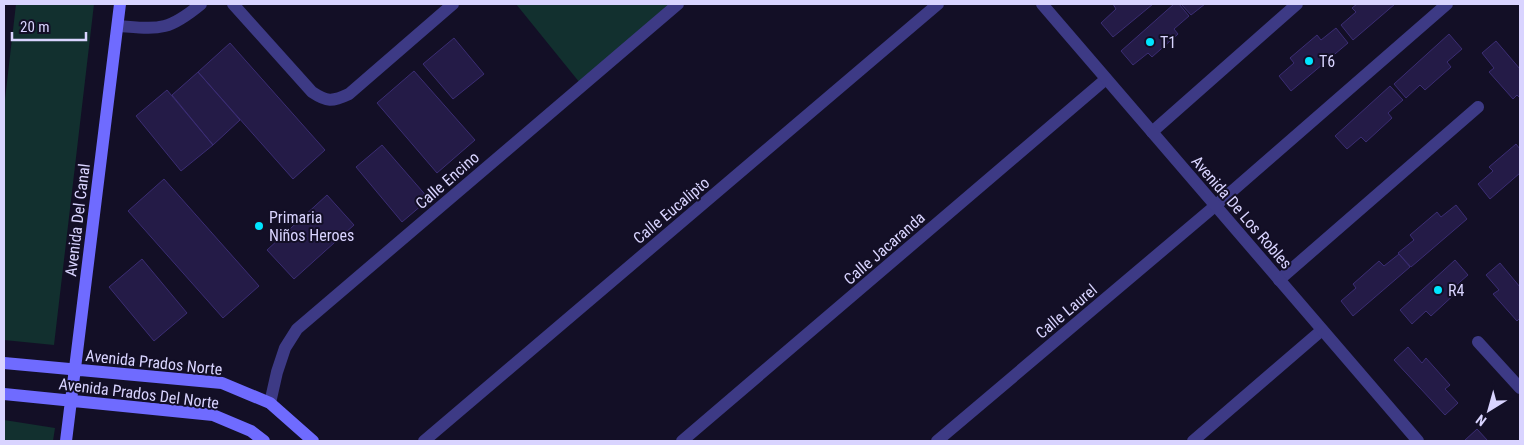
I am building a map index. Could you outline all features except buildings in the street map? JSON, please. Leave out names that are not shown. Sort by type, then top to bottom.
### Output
[{"type":"main road","name":"Avenida Del Canal","points":[[66,441],[120,4]]},
{"type":"main road","name":"Avenida Prados Norte","points":[[4,363],[222,384],[270,403],[313,441]]},
{"type":"main road","name":"Avenida Prados Del Norte","points":[[4,394],[213,415],[251,431],[264,441]]},
{"type":"street","points":[[118,26],[154,29],[170,25],[184,18],[201,4]]},
{"type":"street","points":[[233,4],[312,92],[323,99],[336,100],[348,94],[453,4]]},
{"type":"street","name":"Calle Encino","points":[[270,403],[285,348],[298,329],[678,4]]},
{"type":"street","name":"Calle Eucalipto","points":[[424,441],[938,4]]},
{"type":"street","name":"Avenida De Los Robles","points":[[1042,4],[1418,441]]},
{"type":"street","points":[[1152,132],[1297,4]]},
{"type":"street","name":"Calle Laurel","points":[[937,441],[1215,206],[1447,4]]},
{"type":"street","name":"Calle Jacaranda","points":[[682,441],[1106,79]]},
{"type":"street","points":[[1279,280],[1478,107]]},
{"type":"street","points":[[1193,441],[1322,330]]},
{"type":"street","points":[[1478,342],[1520,388]]},
{"type":"green space","points":[[16,4],[94,4],[54,345],[4,340],[4,108]]},
{"type":"green space","points":[[516,4],[670,4],[580,83]]},
{"type":"green space","points":[[4,420],[55,428],[53,441],[4,441]]},
{"type":"place","name":"T1","points":[[1150,42]]},
{"type":"place","name":"T6","points":[[1309,61]]},
{"type":"place","name":"Primaria Niños Heroes","points":[[259,226]]},
{"type":"place","name":"R4","points":[[1438,290]]}]
